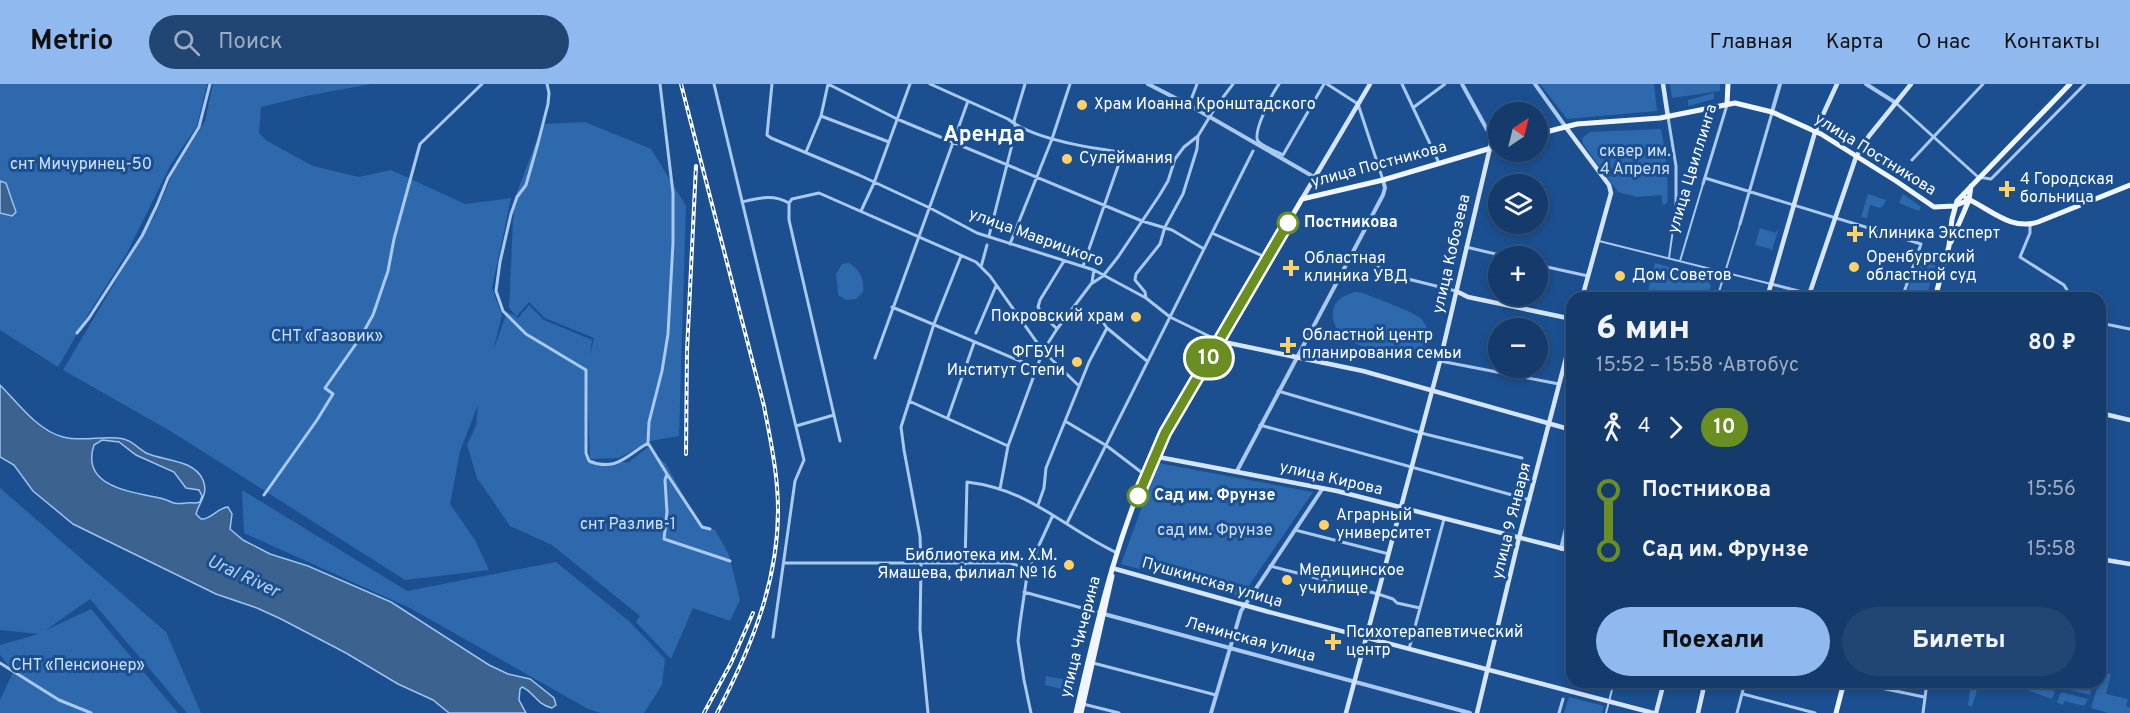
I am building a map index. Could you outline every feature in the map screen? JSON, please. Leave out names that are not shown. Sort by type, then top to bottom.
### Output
[{"type":"main road","name":"улица Чичерина","points":[[1076,713],[1112,568],[1154,456],[1165,433],[1370,84]]},
{"type":"main road","points":[[1663,84],[1668,117]]},
{"type":"main road","name":"улица Цвиллинга","points":[[1727,104],[1728,84]]},
{"type":"main road","points":[[1769,292],[1815,132],[1837,84]]},
{"type":"main road","points":[[1810,292],[1856,157],[1869,136],[1911,84]]},
{"type":"main road","points":[[1937,292],[1949,246],[1954,206],[1978,177],[2070,84]]},
{"type":"main road","name":"улица Постникова","points":[[1548,132],[1565,126],[1668,117],[1727,104],[1743,105],[1772,112],[1815,132],[1934,207],[1954,206]]},
{"type":"main road","points":[[1565,126],[1609,185],[1611,193],[1584,292]]},
{"type":"main road","name":"улица Постникова","points":[[1302,199],[1383,180],[1488,149]]},
{"type":"main road","name":"улица Кобозева","points":[[1346,713],[1440,361],[1488,156]]},
{"type":"main road","points":[[1962,195],[2014,224],[2030,225],[2130,185]]},
{"type":"main road","points":[[1949,246],[1969,200],[1971,186]]},
{"type":"main road","points":[[1954,206],[1969,200]]},
{"type":"main road","points":[[1456,291],[1468,297],[1566,319]]},
{"type":"main road","name":"улица Маврицкого","points":[[1219,341],[1363,371],[1566,428]]},
{"type":"main road","name":"улица 9 Января","points":[[1477,713],[1566,358]]},
{"type":"main road","points":[[2106,414],[2130,420]]},
{"type":"main road","name":"улица Кирова","points":[[1154,456],[1323,488],[1566,550]]},
{"type":"main road","points":[[2106,560],[2130,564]]},
{"type":"main road","name":"Пушкинская улица","points":[[1112,568],[1366,638],[1655,713]]},
{"type":"main road","name":"улица Чичерина","points":[[1081,713],[1102,613]]},
{"type":"main road","points":[[1655,713],[1663,688]]},
{"type":"main road","points":[[1698,713],[1704,688]]},
{"type":"main road","points":[[1836,713],[1842,688]]},
{"type":"street","points":[[77,333],[96,308],[141,236],[168,178],[199,127],[210,84]]},
{"type":"street","points":[[264,495],[324,409],[333,394],[325,388],[373,315],[388,271],[417,151],[423,139],[482,84]]},
{"type":"street","points":[[547,84],[548,104],[526,185],[518,197],[507,231],[496,291],[503,311],[538,343],[586,370],[586,453],[589,461],[598,465],[611,466],[648,444]]},
{"type":"street","points":[[660,84],[674,193],[673,243],[668,334],[662,371],[649,422],[648,444],[702,527],[710,529]]},
{"type":"street","points":[[714,84],[804,460],[795,481],[773,637]]},
{"type":"street","name":"улица Маврицкого","points":[[772,84],[767,135],[771,138],[930,208],[988,237],[1094,270],[1146,298],[1170,317],[1219,341]]},
{"type":"street","points":[[806,152],[821,116],[828,84],[897,119],[1142,221],[1180,233],[1204,249]]},
{"type":"street","points":[[861,211],[874,183],[910,84]]},
{"type":"street","points":[[930,84],[1052,139],[1175,159]]},
{"type":"street","points":[[988,237],[1016,129],[1014,123],[1024,84]]},
{"type":"street","points":[[1010,244],[1052,139],[1070,84]]},
{"type":"street","points":[[1148,84],[1283,157]]},
{"type":"street","points":[[1189,105],[1197,84]]},
{"type":"street","points":[[1000,489],[1008,446],[1043,351],[1091,284],[1103,276],[1164,188],[1175,159],[1184,147],[1198,136],[1233,84]]},
{"type":"street","points":[[1279,84],[1257,135],[1258,141],[1314,177]]},
{"type":"street","points":[[1237,471],[1353,254],[1385,188],[1358,104],[1325,84],[1283,157]]},
{"type":"street","points":[[1402,84],[1439,163]]},
{"type":"street","points":[[1414,107],[1445,84]]},
{"type":"street","points":[[1462,84],[1488,131]]},
{"type":"street","points":[[1535,84],[1565,126]]},
{"type":"street","points":[[1719,292],[1780,84]]},
{"type":"street","points":[[1866,84],[1896,103],[1978,177],[1991,179],[2085,84]]},
{"type":"street","points":[[1912,160],[1981,86],[1976,84]]},
{"type":"street","points":[[875,358],[968,100]]},
{"type":"street","name":"улица Цвиллинга","points":[[1680,261],[1727,104]]},
{"type":"street","points":[[821,116],[889,142]]},
{"type":"street","points":[[1668,117],[1676,166],[1676,208],[1669,258]]},
{"type":"street","points":[[1146,298],[1145,292],[1135,280],[1136,274],[1160,244],[1165,227],[1183,194],[1197,149],[1198,136]]},
{"type":"street","points":[[1067,523],[1253,151]]},
{"type":"street","points":[[1083,266],[1123,152]]},
{"type":"street","points":[[1705,178],[1921,244],[1904,292]]},
{"type":"street","points":[[840,441],[789,220],[789,203],[792,199],[819,193],[981,267],[1043,351],[1079,386]]},
{"type":"street","points":[[742,202],[766,197],[780,198],[789,203]]},
{"type":"street","points":[[2030,225],[2030,233],[2020,257],[2064,285],[2067,292]]},
{"type":"street","points":[[1212,233],[1267,258]]},
{"type":"street","points":[[1597,241],[1796,292]]},
{"type":"street","points":[[981,267],[987,245]]},
{"type":"street","points":[[1466,247],[1488,252]]},
{"type":"street","points":[[1353,254],[1400,277],[1456,291]]},
{"type":"street","points":[[928,713],[920,630],[920,536],[902,427],[934,324],[961,256]]},
{"type":"street","points":[[1057,329],[1038,307],[1064,261]]},
{"type":"street","points":[[1548,267],[1588,276]]},
{"type":"street","points":[[1091,284],[1094,270]]},
{"type":"street","points":[[976,333],[996,286]]},
{"type":"street","points":[[892,307],[1037,368]]},
{"type":"street","points":[[1100,318],[1107,328],[1147,361]]},
{"type":"street","points":[[2106,324],[2130,329]]},
{"type":"street","points":[[1038,505],[1044,488],[1046,468],[1096,345],[1107,328]]},
{"type":"street","points":[[948,417],[974,343]]},
{"type":"street","points":[[1440,361],[1559,384]]},
{"type":"street","points":[[1278,391],[1421,433],[1522,458]]},
{"type":"street","points":[[909,401],[1008,446]]},
{"type":"street","points":[[796,426],[834,415]]},
{"type":"street","points":[[1065,421],[1107,446],[1146,476]]},
{"type":"street","points":[[1260,425],[1530,500]]},
{"type":"street","points":[[667,474],[664,539],[730,561]]},
{"type":"street","points":[[965,564],[967,482],[1000,489],[1038,505],[1117,553]]},
{"type":"street","points":[[1211,713],[1237,621],[1244,605],[1323,488]]},
{"type":"street","points":[[1031,713],[1018,641],[1028,568],[1053,515]]},
{"type":"street","points":[[1409,649],[1444,519]]},
{"type":"street","points":[[1561,549],[1566,529]]},
{"type":"street","points":[[1295,530],[1389,554]]},
{"type":"street","points":[[784,564],[1010,563],[1028,568]]},
{"type":"street","points":[[1270,566],[1377,594],[1393,599],[1397,603],[1420,608]]},
{"type":"street","name":"Ленинская улица","points":[[1024,592],[1470,713]]},
{"type":"street","points":[[0,663],[59,700],[91,713]]},
{"type":"street","points":[[1093,663],[1216,695]]},
{"type":"street","points":[[1606,713],[1612,688]]},
{"type":"street","points":[[1737,713],[1744,688]]},
{"type":"street","points":[[1881,688],[1924,697]]},
{"type":"street","points":[[1923,713],[1925,688]]},
{"type":"street","points":[[1743,694],[1815,713]]},
{"type":"street","points":[[1559,713],[1563,699]]},
{"type":"street","points":[[1083,704],[1119,713]]},
{"type":"green space","name":"снт Мичуринец-50","points":[[0,84],[207,84],[197,126],[171,164],[127,253],[58,367],[0,330]]},
{"type":"green space","name":"СНТ «Газовик»","points":[[213,84],[371,84],[261,107],[259,133],[267,141],[313,166],[359,177],[391,170],[465,204],[511,198],[492,288],[502,315],[493,351],[507,312],[516,316],[509,308],[514,200],[543,124],[585,122],[651,149],[686,206],[679,436],[650,441],[619,458],[590,459],[587,387],[587,463],[629,462],[648,447],[666,464],[701,527],[715,530],[729,555],[740,600],[730,621],[693,608],[671,659],[636,622],[640,616],[552,545],[510,526],[477,478],[467,445],[476,426],[478,405],[460,451],[450,504],[475,540],[489,570],[405,580],[172,432],[63,370],[155,215],[173,173],[205,121]],"holes":[[[529,302],[545,318],[594,338],[590,356],[592,340],[544,320],[529,305],[518,318],[516,317]]]},
{"type":"green space","points":[[1540,84],[1654,84],[1657,111],[1567,119]]},
{"type":"green space","points":[[1670,84],[1720,84],[1720,91],[1672,98]]},
{"type":"green space","points":[[1714,93],[1714,99],[1688,106],[1688,100]]},
{"type":"green space","name":"сквер им. 4 Апреля","points":[[1661,129],[1668,184],[1667,203],[1663,205],[1661,195],[1637,197],[1618,192],[1583,144],[1582,138],[1590,132]]},
{"type":"green space","points":[[1868,194],[1886,200],[1880,208],[1870,205],[1867,218],[1861,217]]},
{"type":"green space","points":[[1903,194],[1921,207],[1919,211],[1899,203]]},
{"type":"green space","points":[[1760,228],[1776,233],[1779,228],[1771,253],[1771,249],[1755,245]]},
{"type":"green space","points":[[1921,251],[1938,257],[1928,292],[1907,292],[1912,280],[1915,280]]},
{"type":"green space","points":[[849,263],[861,275],[863,292],[856,299],[846,300],[838,295],[836,274],[842,264]]},
{"type":"green space","points":[[1655,263],[1707,278],[1711,286],[1709,292],[1648,292]]},
{"type":"green space","points":[[1355,292],[1363,293],[1419,317],[1425,324],[1428,341],[1419,354],[1411,358],[1390,357],[1344,337],[1334,322],[1333,312],[1335,304],[1340,299]]},
{"type":"green space","name":"сад им. Фрунзе","points":[[1158,463],[1313,492],[1241,597],[1121,564]]},
{"type":"green space","name":"СНТ «Пенсионер»","points":[[0,488],[166,632],[201,713],[187,713],[90,599],[46,630],[91,609],[178,713],[0,713],[0,700],[13,672],[0,655],[0,645],[39,634],[0,630]]},
{"type":"green space","points":[[242,490],[407,591],[556,562],[630,622],[665,659],[662,685],[644,713],[601,713],[588,709],[410,608],[244,533]]},
{"type":"green space","points":[[2108,673],[2111,674],[2106,694],[2128,699],[2126,706],[2130,708],[2130,713],[2108,713],[2091,708],[2098,688],[2106,688]]},
{"type":"green space","points":[[1046,676],[1068,680],[1066,690],[1045,685]]},
{"type":"green space","points":[[1970,688],[1978,688],[1972,707],[1968,705]]},
{"type":"green space","points":[[2022,688],[2044,688],[2055,691],[2052,699]]},
{"type":"green space","points":[[2062,688],[2091,689],[2090,695]]},
{"type":"green space","points":[[2061,692],[2088,699],[2084,706],[2065,701],[2062,705],[2057,702]]},
{"type":"green space","points":[[1569,697],[1604,706],[1602,713],[1564,713]]},
{"type":"water","points":[[0,181],[6,183],[16,212],[12,216],[0,213]]},
{"type":"water","name":"Ural River","points":[[0,385],[36,422],[63,437],[123,439],[153,456],[193,468],[199,473],[205,485],[204,494],[196,514],[201,519],[208,518],[228,507],[232,514],[230,529],[243,540],[270,554],[308,566],[391,602],[489,665],[508,674],[530,679],[554,698],[556,705],[552,708],[547,706],[522,687],[519,700],[526,713],[449,713],[433,700],[398,684],[346,653],[281,619],[216,594],[73,524],[33,491],[14,465],[0,457]],"holes":[[[102,440],[119,442],[136,455],[174,472],[186,488],[199,490],[202,496],[200,502],[174,503],[123,490],[101,479],[94,470],[92,459],[94,445]]]},
{"type":"railway","points":[[681,84],[764,406],[777,487],[776,547],[764,604],[743,660],[717,713]]},
{"type":"railway","points":[[686,454],[687,351],[696,166]]},
{"type":"railway","points":[[704,713],[731,663],[753,613]]},
{"type":"bus line","name":"10","points":[[1138,496],[1165,433],[1288,223]]},
{"type":"place","name":"Храм Иоанна Кронштадского","points":[[1082,105]]},
{"type":"place","name":"Сулеймания","points":[[1067,159]]},
{"type":"place","name":"4 Городская больница","points":[[2007,189]]},
{"type":"place","name":"Постникова","points":[[1288,223]]},
{"type":"place","name":"Клиника Эксперт","points":[[1855,234]]},
{"type":"place","name":"Оренбургский областной суд","points":[[1854,267]]},
{"type":"place","name":"Областная клиника УВД","points":[[1291,268]]},
{"type":"place","name":"Дом Советов","points":[[1620,276]]},
{"type":"place","name":"Покровский храм","points":[[1136,317]]},
{"type":"place","name":"Областной центр планирования семьи","points":[[1288,345]]},
{"type":"place","name":"ФГБУН Институт Степи","points":[[1077,362]]},
{"type":"place","name":"Сад им. Фрунзе","points":[[1138,496]]},
{"type":"place","name":"Аграрный университет","points":[[1324,525]]},
{"type":"place","name":"Библиотека им. Х.М. Ямашева, филиал № 16","points":[[1069,565]]},
{"type":"place","name":"Медицинское училище","points":[[1287,580]]},
{"type":"place","name":"Психотерапевтический центр","points":[[1333,642]]},
{"type":"district","name":"Аренда","points":[[984,135]]},
{"type":"park label","name":"снт Разлив-1","points":[[628,525]]}]
